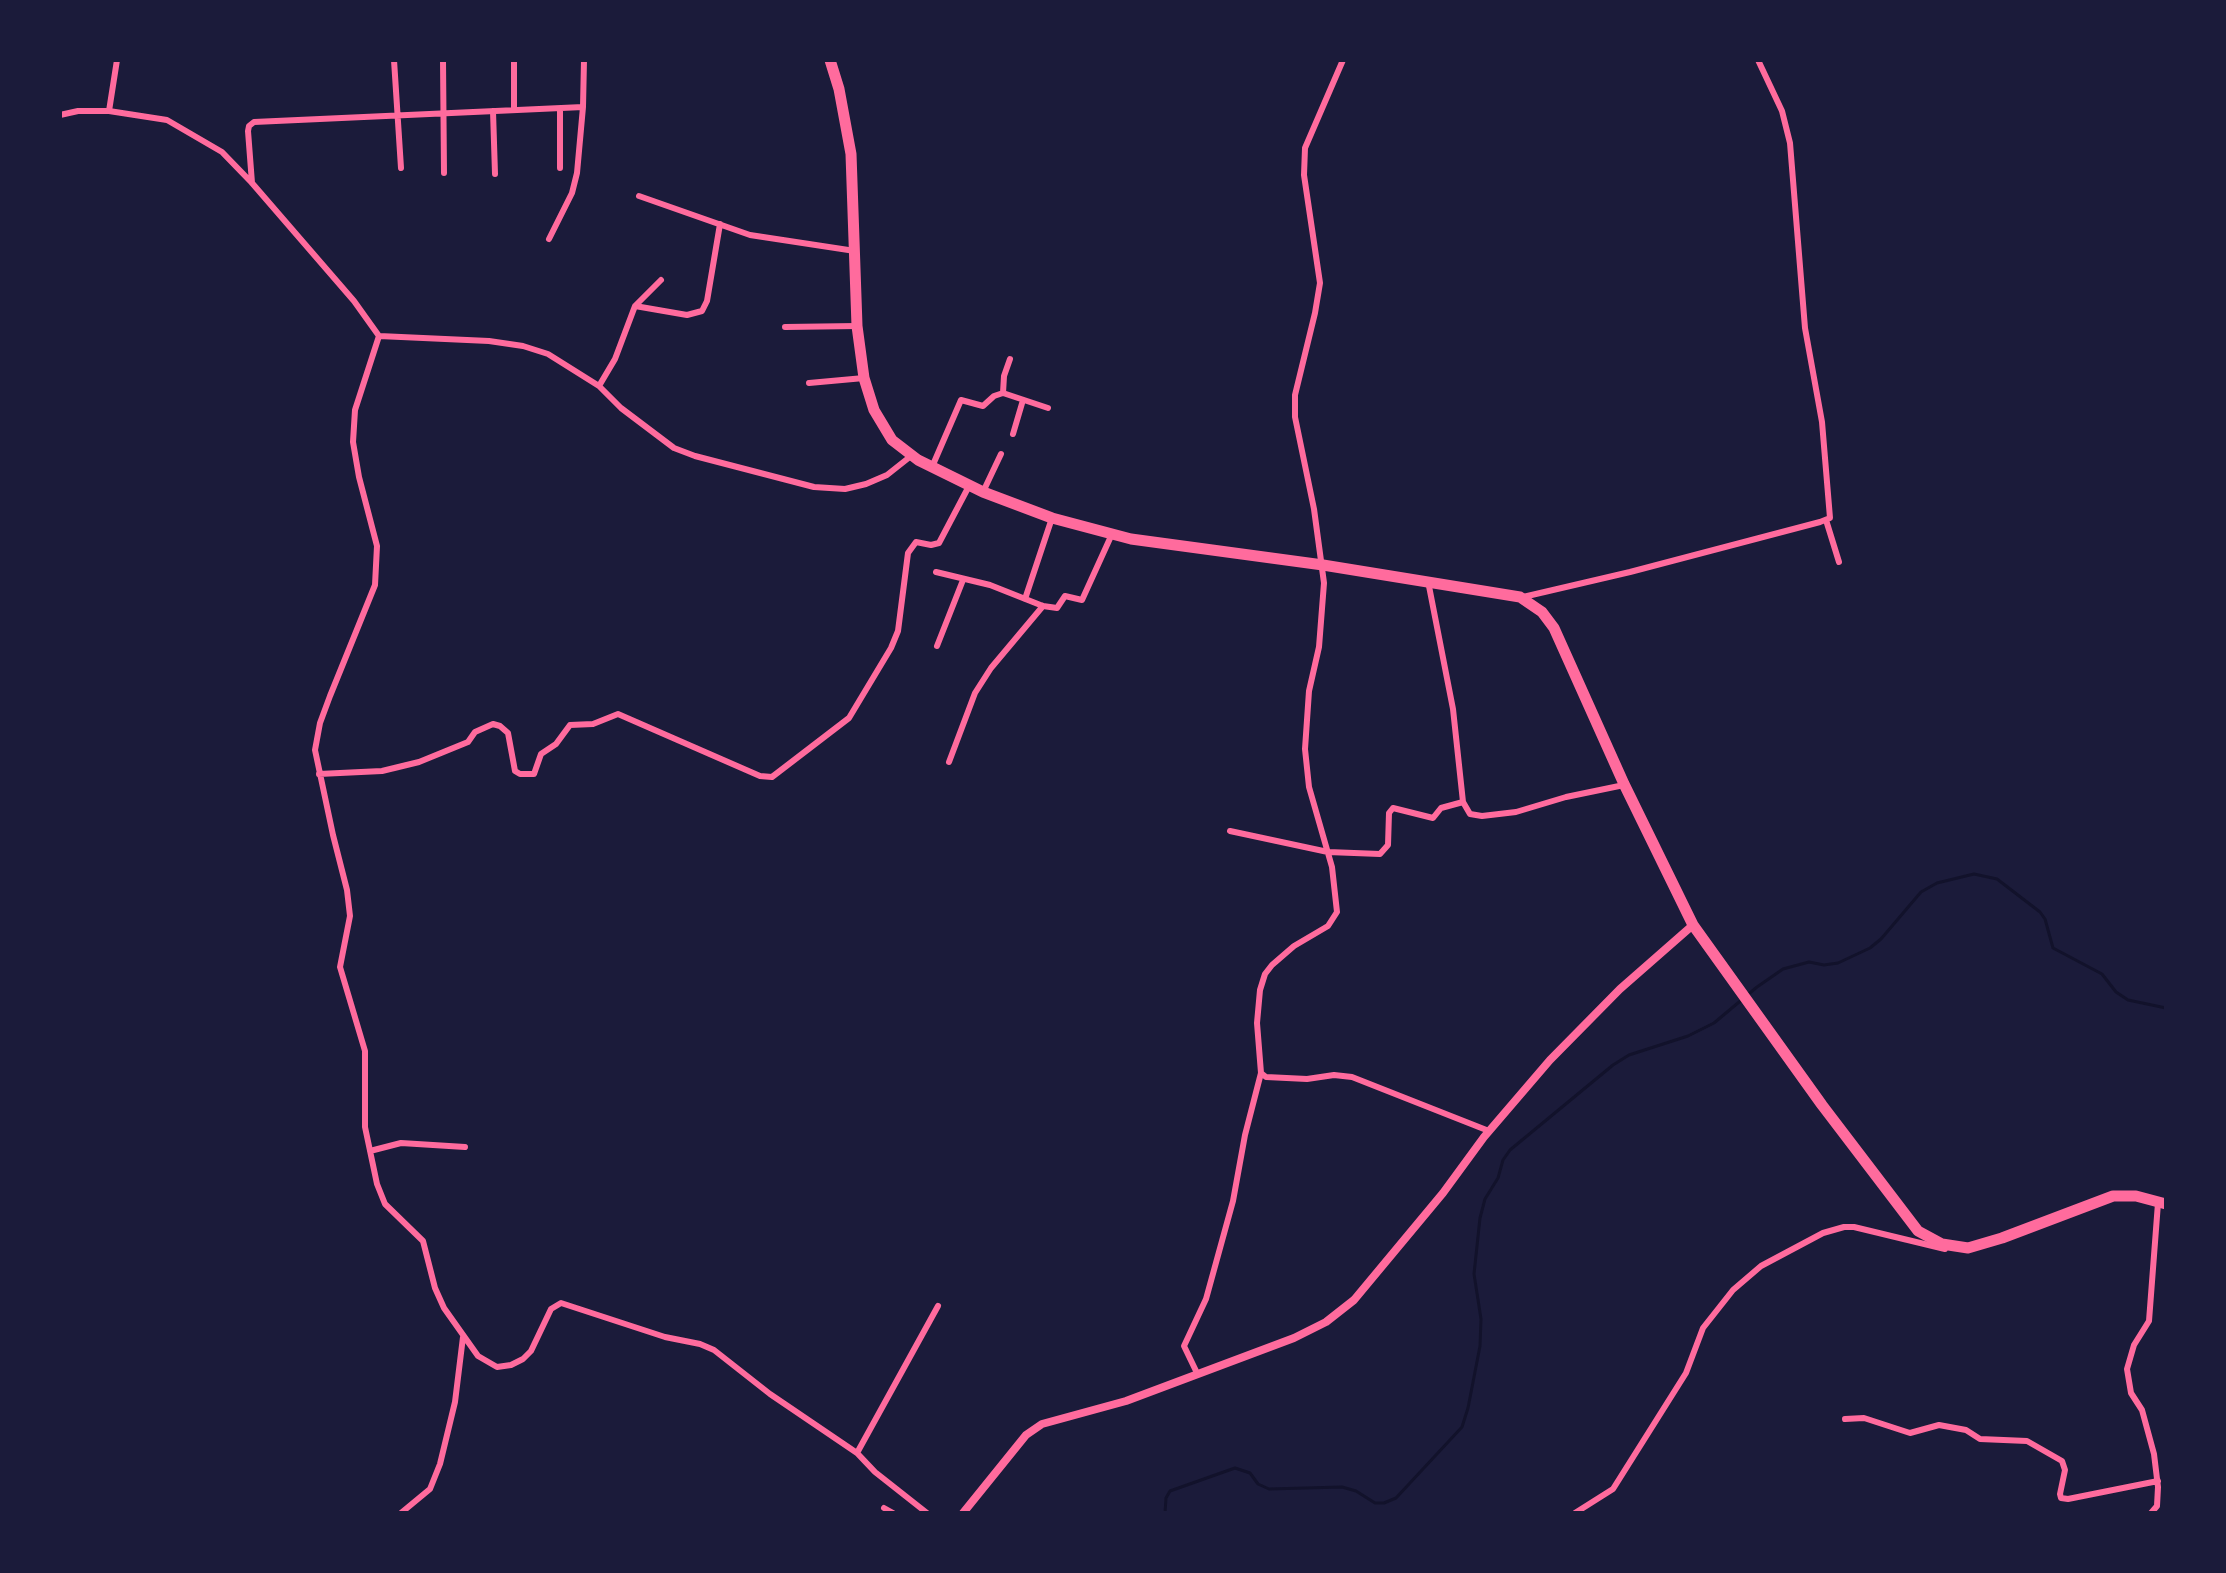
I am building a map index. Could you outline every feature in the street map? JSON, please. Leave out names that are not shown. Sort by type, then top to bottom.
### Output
[{"type":"highway","points":[[830,60],[839,89],[851,154],[857,326],[864,378],[874,410],[892,440],[932,467],[983,492],[1052,518],[1131,539],[1323,565],[1520,597],[1542,612],[1554,628],[1624,784],[1693,925],[1918,1231],[1942,1244],[1968,1248],[2113,1196],[2125,1194],[2162,1204]]},
{"type":"street","points":[[109,111],[117,60]]},
{"type":"street","points":[[394,60],[401,168]]},
{"type":"street","points":[[443,60],[444,173]]},
{"type":"street","points":[[514,60],[514,110]]},
{"type":"street","points":[[549,239],[572,193],[581,135],[584,60]]},
{"type":"street","points":[[1197,1373],[1184,1346],[1206,1299],[1233,1201],[1261,1073],[1257,1023],[1260,990],[1265,974],[1280,957],[1336,918],[1328,852],[1319,831],[1309,787],[1305,749],[1309,691],[1319,647],[1324,599],[1323,565],[1295,417],[1295,395],[1320,283],[1304,175],[1305,148],[1343,60]]},
{"type":"street","points":[[1520,597],[1630,572],[1830,518],[1822,422],[1805,328],[1790,143],[1782,111],[1758,60]]},
{"type":"street","points":[[252,183],[248,131],[252,123],[583,107]]},
{"type":"street","points":[[560,110],[560,168]]},
{"type":"street","points":[[60,115],[78,111],[109,111],[167,120],[222,152],[354,301],[379,336]]},
{"type":"street","points":[[493,111],[495,174]]},
{"type":"street","points":[[639,196],[768,239],[855,251]]},
{"type":"street","points":[[635,306],[687,315],[702,311],[707,301],[720,224]]},
{"type":"street","points":[[599,386],[615,359],[635,306],[661,280]]},
{"type":"street","points":[[785,327],[857,326]]},
{"type":"street","points":[[379,336],[489,341],[523,346],[548,354],[599,386],[621,408],[674,448],[814,487],[845,489],[866,484],[887,475],[912,455]]},
{"type":"street","points":[[379,336],[355,410],[353,442],[377,546],[377,576],[320,723],[315,750],[347,890],[350,916],[340,967],[365,1051],[365,1127],[377,1184],[385,1204],[423,1241],[435,1288],[463,1337],[488,1364],[497,1367],[523,1359],[531,1351],[551,1309],[561,1303],[665,1337],[700,1344],[714,1350],[770,1394],[857,1453],[875,1472],[927,1513]]},
{"type":"street","points":[[1003,393],[1004,376],[1010,359]]},
{"type":"street","points":[[809,383],[864,378]]},
{"type":"street","points":[[932,467],[958,402],[965,399],[983,406],[1003,393],[1048,408]]},
{"type":"street","points":[[1013,434],[1023,400]]},
{"type":"street","points":[[983,492],[1001,454]]},
{"type":"street","points":[[319,774],[382,771],[419,762],[468,742],[475,732],[493,724],[508,733],[515,771],[534,774],[541,754],[556,744],[570,725],[593,724],[618,714],[760,776],[772,777],[849,718],[898,631],[908,553],[916,542],[934,546],[939,543],[970,485]]},
{"type":"street","points":[[1025,599],[1052,518]]},
{"type":"street","points":[[1826,520],[1839,562]]},
{"type":"street","points":[[936,572],[990,585],[1043,606],[1059,607],[1067,596],[1082,600],[1112,534]]},
{"type":"street","points":[[937,646],[963,580]]},
{"type":"street","points":[[1428,581],[1453,709],[1463,802],[1470,814],[1493,816],[1624,784]]},
{"type":"street","points":[[949,762],[975,693],[998,658],[1043,606]]},
{"type":"street","points":[[1230,831],[1328,852],[1380,854],[1388,845],[1389,813],[1393,808],[1433,818],[1441,808],[1463,802]]},
{"type":"street","points":[[963,1513],[1026,1435],[1042,1424],[1126,1401],[1294,1338],[1326,1322],[1354,1300],[1550,1060],[1620,989],[1693,925]]},
{"type":"street","points":[[1261,1073],[1266,1077],[1352,1077],[1489,1131]]},
{"type":"street","points":[[370,1151],[401,1143],[465,1147]]},
{"type":"street","points":[[2151,1513],[2157,1506],[2161,1485],[2146,1422],[2131,1393],[2127,1369],[2134,1345],[2149,1321],[2162,1204]]},
{"type":"street","points":[[1575,1513],[1613,1489],[1686,1373],[1703,1328],[1721,1302],[1761,1266],[1823,1233],[1844,1227],[1934,1248],[1961,1251],[1968,1248]]},
{"type":"street","points":[[857,1453],[938,1306]]},
{"type":"street","points":[[401,1513],[430,1489],[440,1464],[455,1402],[463,1337]]},
{"type":"street","points":[[1845,1419],[1864,1418],[1910,1433],[1939,1425],[1966,1430],[1980,1439],[2027,1441],[2062,1461],[2065,1470],[2061,1498],[2161,1485]]},
{"type":"street","points":[[884,1508],[893,1513]]},
{"type":"waterway","points":[[1165,1513],[1170,1491],[1235,1468],[1250,1473],[1258,1484],[1269,1489],[1342,1487],[1356,1491],[1375,1503],[1396,1498],[1462,1427],[1480,1346],[1481,1319],[1474,1274],[1480,1218],[1485,1199],[1510,1150],[1629,1055],[1688,1036],[1714,1023],[1783,969],[1809,962],[1824,965],[1838,963],[1870,948],[1921,892],[1937,883],[1974,874],[1997,879],[2040,912],[2053,948],[2102,974],[2116,992],[2128,1000],[2166,1008]]}]
